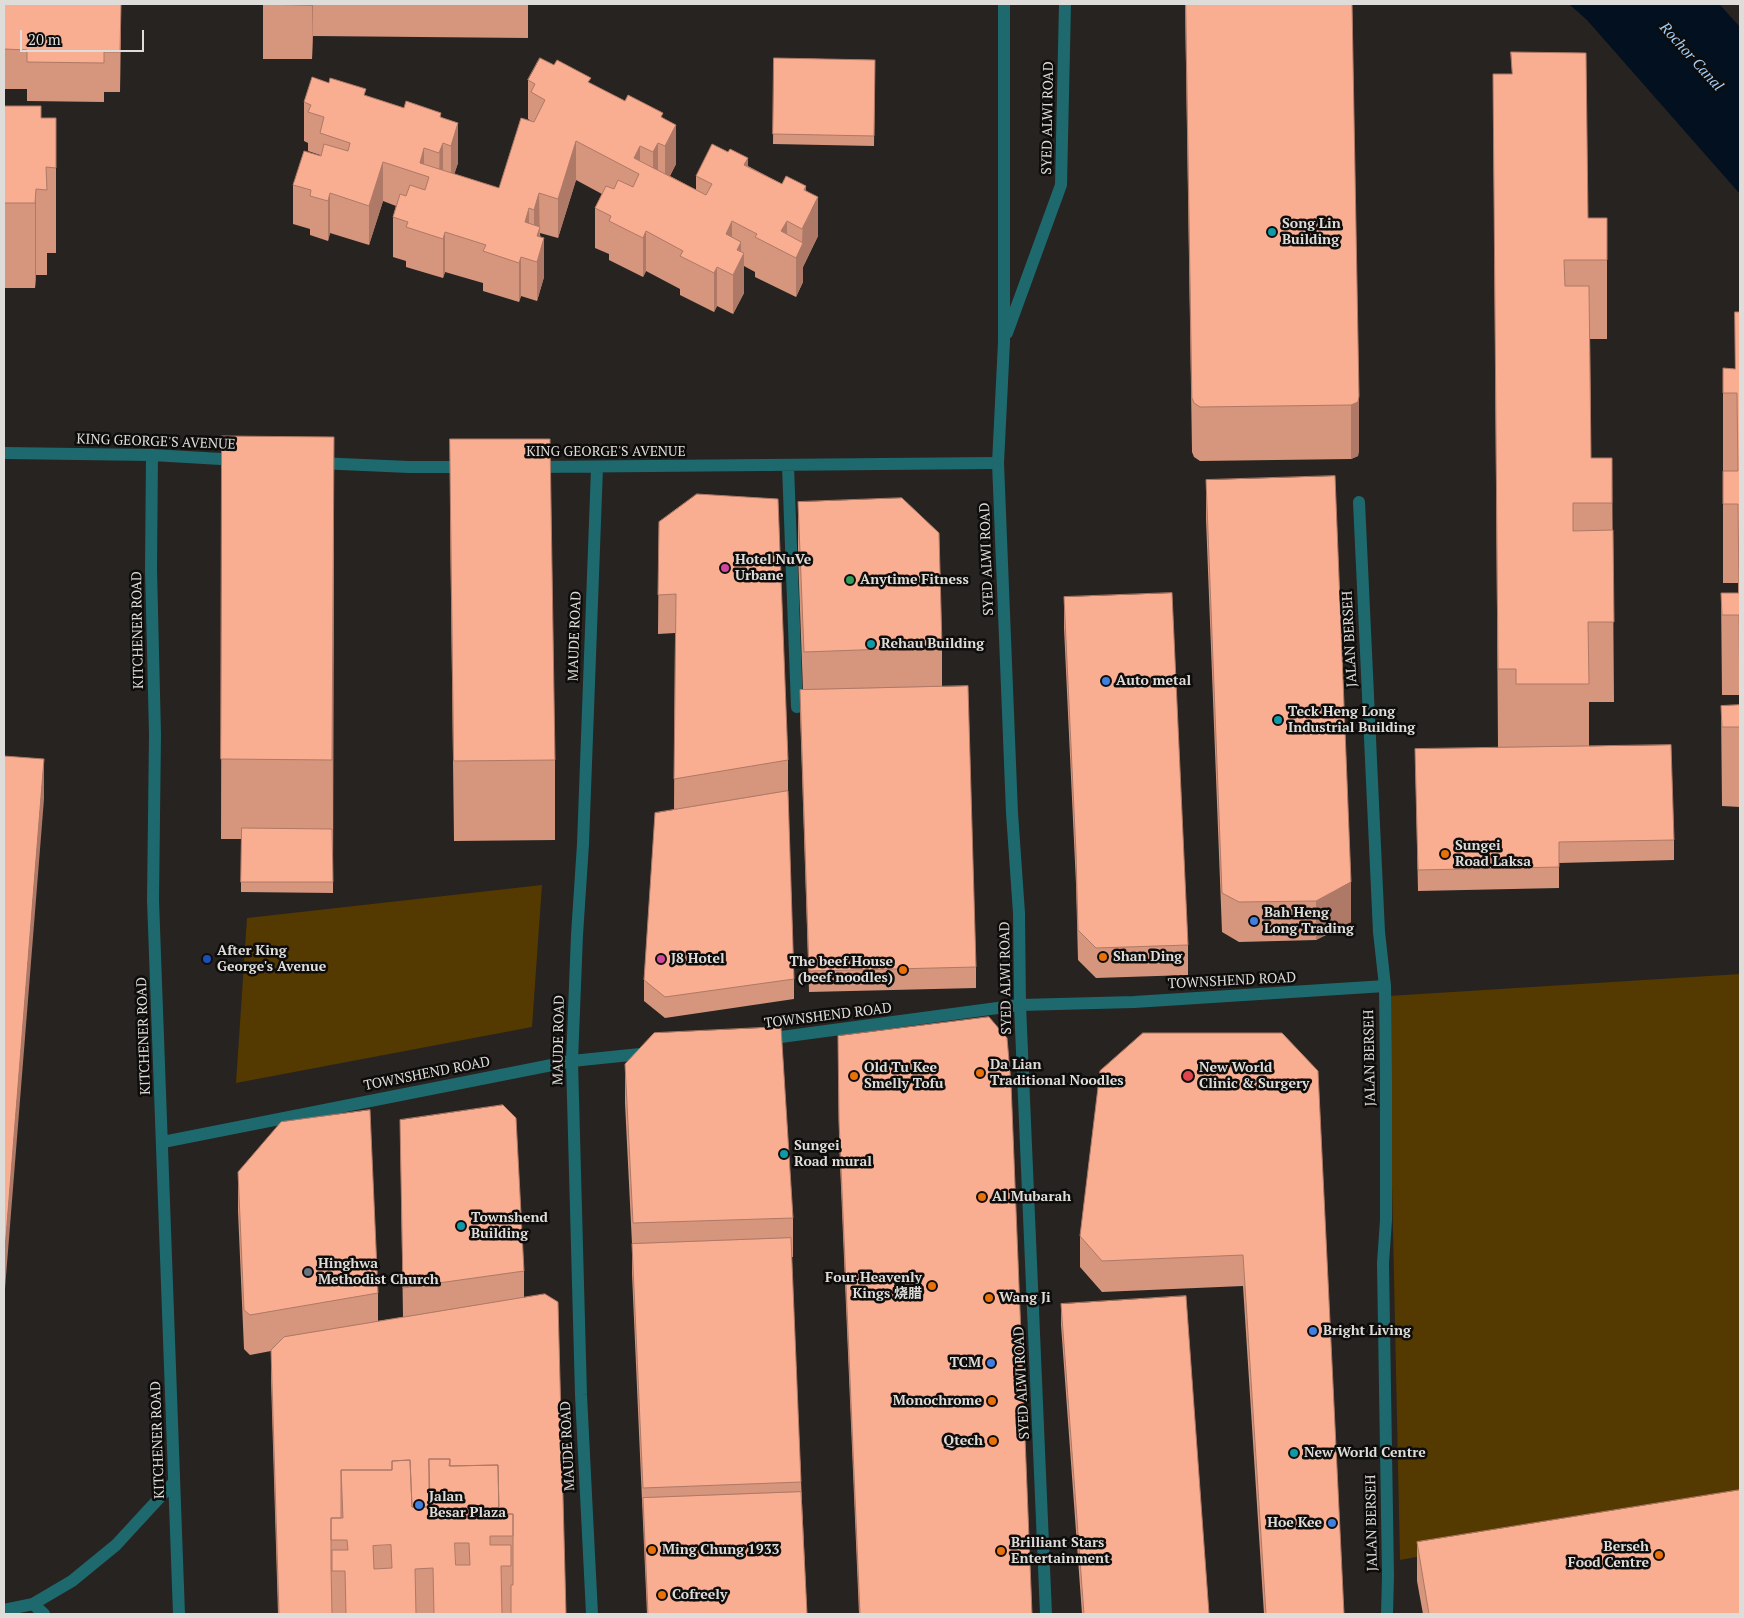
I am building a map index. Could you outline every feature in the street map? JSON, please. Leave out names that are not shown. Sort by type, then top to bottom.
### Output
[{"type":"street","name":"SYED ALWI ROAD","points":[[1004,4],[1004,342],[998,463],[1012,813],[1019,913],[1020,1005],[1046,1614]]},
{"type":"street","name":"SYED ALWI ROAD","points":[[1004,342],[1061,185],[1065,4]]},
{"type":"street","name":"KING GEORGE'S AVENUE","points":[[4,453],[152,455],[246,460]]},
{"type":"street","name":"KITCHENER ROAD","points":[[152,455],[151,569],[155,734],[153,900],[179,1614]]},
{"type":"street","points":[[304,462],[409,467],[476,467]]},
{"type":"street","name":"KING GEORGE'S AVENUE","points":[[524,467],[597,468],[998,463]]},
{"type":"street","points":[[788,466],[797,707]]},
{"type":"street","name":"MAUDE ROAD","points":[[592,1614],[580,1395],[572,1062],[583,844],[597,468]]},
{"type":"street","name":"JALAN BERSEH","points":[[1359,502],[1379,940],[1384,986],[1386,1220],[1382,1263],[1388,1576],[1387,1614]]},
{"type":"street","name":"TOWNSHEND ROAD","points":[[758,1040],[1020,1005],[1144,1001],[1384,986]]},
{"type":"street","name":"TOWNSHEND ROAD","points":[[163,1142],[572,1062],[660,1052]]},
{"type":"street","points":[[4,1610],[33,1604],[72,1581],[116,1545],[174,1482]]},
{"type":"street","points":[[33,1604],[44,1614]]},
{"type":"shaded area","points":[[542,885],[532,1027],[236,1083],[247,918]]},
{"type":"shaded area","points":[[1740,974],[1740,1497],[1400,1560],[1388,996]]},
{"type":"water","name":"Rochor Canal","points":[[1569,4],[1719,4],[1740,27],[1740,194],[1587,20]]},
{"type":"building","points":[[4,4],[121,4],[120,52],[104,52],[104,63],[27,62],[27,50],[4,49]]},
{"type":"building","points":[[263,4],[312,4],[312,5]]},
{"type":"building","name":"Song Lin Building","points":[[1186,4],[1352,4],[1359,396],[1358,402],[1351,405],[1200,407],[1194,403],[1192,398]]},
{"type":"building","points":[[1511,52],[1586,53],[1588,218],[1607,218],[1607,260],[1564,260],[1565,286],[1589,286],[1591,458],[1612,458],[1612,503],[1573,503],[1573,531],[1613,530],[1614,622],[1588,622],[1589,684],[1516,684],[1516,669],[1498,669],[1493,74],[1512,74]]},
{"type":"building","points":[[540,58],[554,65],[557,60],[591,78],[588,82],[625,101],[628,95],[663,113],[661,117],[676,125],[665,146],[658,143],[653,152],[640,146],[634,158],[706,195],[712,184],[696,176],[712,144],[728,152],[730,149],[748,158],[744,165],[782,184],[786,176],[806,186],[804,190],[818,197],[802,229],[787,221],[781,231],[803,243],[796,258],[755,237],[757,234],[732,221],[726,234],[741,242],[737,250],[744,253],[733,275],[717,267],[714,273],[680,256],[683,251],[646,231],[643,238],[609,221],[611,216],[595,208],[606,186],[614,189],[618,180],[633,187],[639,174],[576,141],[558,199],[539,193],[534,210],[529,208],[525,222],[540,227],[537,236],[544,238],[537,262],[521,257],[519,263],[483,251],[486,245],[445,232],[443,239],[406,227],[408,222],[393,217],[400,194],[406,196],[410,185],[425,190],[429,177],[383,162],[369,206],[330,193],[328,201],[310,196],[311,190],[293,185],[304,151],[321,156],[324,144],[348,151],[350,143],[320,133],[324,117],[308,112],[311,105],[304,102],[312,77],[329,83],[330,78],[366,89],[364,95],[404,108],[406,101],[441,113],[440,117],[458,123],[451,146],[443,143],[439,153],[424,148],[420,163],[499,188],[521,118],[534,122],[545,100],[531,92],[535,84],[528,80]]},
{"type":"building","points":[[774,58],[875,60],[874,136],[773,134]]},
{"type":"building","points":[[4,106],[41,106],[41,118],[56,118],[56,168],[46,167],[47,190],[36,189],[35,203],[4,203]]},
{"type":"building","points":[[1735,312],[1740,312],[1740,705],[1739,615],[1722,615],[1721,593],[1739,593],[1738,504],[1723,504],[1723,471],[1738,471],[1737,393],[1723,393],[1723,368],[1735,369]]},
{"type":"building","points":[[222,436],[334,437],[332,760],[221,759]]},
{"type":"building","points":[[450,439],[550,439],[555,760],[454,761]]},
{"type":"building","name":"Teck Heng Long Industrial Building","points":[[1335,476],[1351,882],[1316,901],[1239,902],[1222,893],[1206,480]]},
{"type":"building","points":[[697,494],[778,499],[788,760],[674,779],[676,594],[658,595],[659,522]]},
{"type":"building","name":"Rehau Building","points":[[902,498],[939,533],[942,647],[804,652],[798,502]]},
{"type":"building","points":[[1172,593],[1188,945],[1096,948],[1078,930],[1064,597]]},
{"type":"building","points":[[968,686],[976,967],[809,971],[800,690]]},
{"type":"building","points":[[1740,705],[1740,727],[1722,727],[1721,706]]},
{"type":"building","points":[[1671,745],[1674,840],[1559,842],[1559,867],[1418,870],[1415,749]]},
{"type":"building","points":[[4,756],[44,759],[4,1262]]},
{"type":"building","points":[[788,791],[794,979],[665,997],[644,980],[655,813]]},
{"type":"building","points":[[242,828],[332,829],[333,882],[241,882]]},
{"type":"building","points":[[989,1017],[1007,1038],[1011,1083],[1032,1614],[860,1614],[839,1120],[838,1036]]},
{"type":"building","points":[[781,1027],[793,1218],[633,1223],[625,1064],[654,1033]]},
{"type":"building","name":"New World Centre","points":[[1143,1033],[1282,1033],[1318,1071],[1344,1614],[1266,1614],[1243,1255],[1102,1261],[1080,1236],[1100,1071]]},
{"type":"building","name":"Townshend Building","points":[[503,1105],[516,1118],[524,1271],[403,1288],[400,1120]]},
{"type":"building","name":"Hinghwa Methodist Church","points":[[370,1110],[378,1293],[250,1315],[244,1310],[238,1172],[281,1122]]},
{"type":"building","points":[[791,1238],[801,1482],[643,1488],[632,1244]]},
{"type":"building","name":"Jalan Besar Plaza","points":[[545,1294],[558,1302],[566,1614],[511,1614],[513,1514],[499,1514],[498,1465],[450,1466],[450,1459],[429,1459],[429,1507],[412,1507],[410,1460],[392,1461],[392,1470],[341,1470],[341,1518],[331,1518],[332,1614],[279,1614],[271,1350],[284,1337]]},
{"type":"building","points":[[1186,1296],[1209,1614],[1084,1614],[1061,1304]]},
{"type":"building","points":[[429,1459],[450,1459],[449,1466],[498,1465],[499,1514],[513,1514],[513,1536],[490,1536],[490,1545],[511,1545],[511,1566],[501,1566],[502,1614],[434,1614],[433,1568],[415,1569],[416,1614],[346,1614],[345,1571],[332,1571],[332,1550],[348,1550],[347,1540],[331,1540],[331,1518],[343,1518],[341,1470],[392,1470],[392,1461],[410,1460],[412,1507],[430,1507]],"holes":[[[455,1543],[469,1543],[470,1565],[456,1565]],[[391,1545],[392,1568],[374,1569],[373,1546]]]},
{"type":"building","points":[[1740,1490],[1740,1614],[1429,1614],[1417,1542]]},
{"type":"building","points":[[801,1492],[807,1614],[648,1614],[643,1498]]},
{"type":"place","name":"Song Lin Building","points":[[1272,232]]},
{"type":"place","name":"Hotel NuVe Urbane","points":[[725,568]]},
{"type":"place","name":"Anytime Fitness","points":[[850,580]]},
{"type":"place","name":"Rehau Building","points":[[871,644]]},
{"type":"place","name":"Auto metal","points":[[1106,681]]},
{"type":"place","name":"Teck Heng Long Industrial Building","points":[[1278,720]]},
{"type":"place","name":"Sungei Road Laksa","points":[[1445,854]]},
{"type":"place","name":"Bah Heng Long Trading","points":[[1254,921]]},
{"type":"place","name":"Shan Ding","points":[[1103,957]]},
{"type":"place","name":"After King George's Avenue","points":[[207,959]]},
{"type":"place","name":"J8 Hotel","points":[[661,959]]},
{"type":"place","name":"The beef House (beef noodles)","points":[[903,970]]},
{"type":"place","name":"Da Lian Traditional Noodles","points":[[980,1073]]},
{"type":"place","name":"Old Tu Kee Smelly Tofu","points":[[854,1076]]},
{"type":"place","name":"New World Clinic & Surgery","points":[[1188,1076]]},
{"type":"place","name":"Sungei Road mural","points":[[784,1154]]},
{"type":"place","name":"Al Mubarah","points":[[982,1197]]},
{"type":"place","name":"Townshend Building","points":[[461,1226]]},
{"type":"place","name":"Hinghwa Methodist Church","points":[[308,1272]]},
{"type":"place","name":"Four Heavenly Kings 烧腊","points":[[932,1286]]},
{"type":"place","name":"Wang Ji","points":[[989,1298]]},
{"type":"place","name":"Bright Living","points":[[1313,1331]]},
{"type":"place","name":"TCM","points":[[991,1363]]},
{"type":"place","name":"Monochrome","points":[[992,1401]]},
{"type":"place","name":"Qtech","points":[[993,1441]]},
{"type":"place","name":"New World Centre","points":[[1294,1453]]},
{"type":"place","name":"Jalan Besar Plaza","points":[[419,1505]]},
{"type":"place","name":"Hoe Kee","points":[[1332,1523]]},
{"type":"place","name":"Ming Chung 1933","points":[[652,1550]]},
{"type":"place","name":"Brilliant Stars Entertainment","points":[[1001,1551]]},
{"type":"place","name":"Berseh Food Centre","points":[[1659,1555]]},
{"type":"place","name":"Cofreely","points":[[662,1595]]}]
